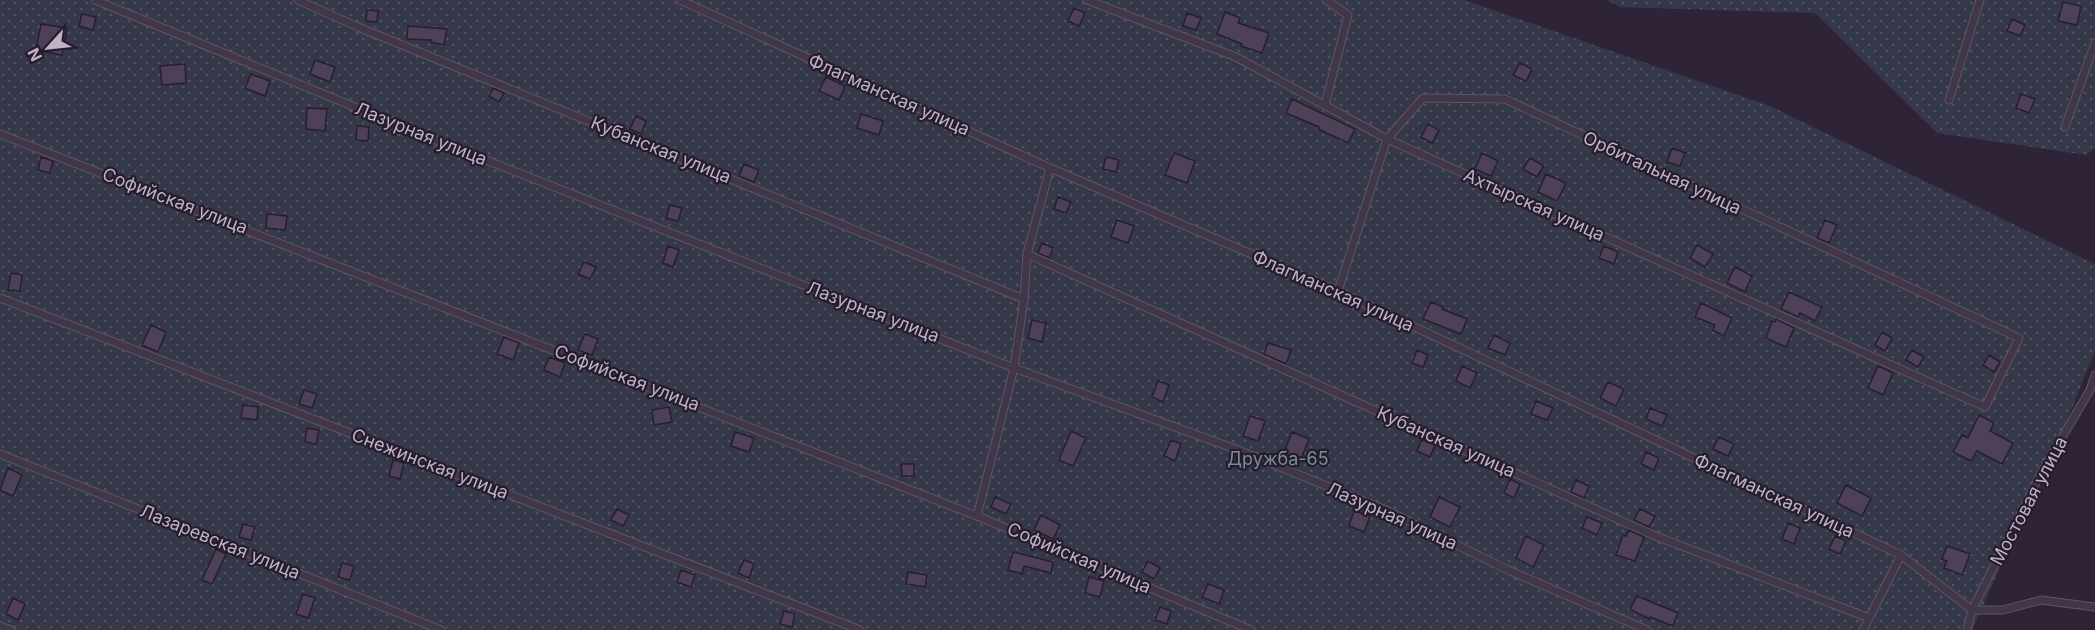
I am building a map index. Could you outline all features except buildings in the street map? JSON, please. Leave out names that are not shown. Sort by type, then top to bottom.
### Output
[{"type":"lane","name":"Лазурная улица","points":[[96,0],[430,138],[1014,368],[1238,450],[1388,511],[1508,570],[1647,630]]},
{"type":"lane","name":"Кубанская улица","points":[[298,0],[380,36],[1024,299]]},
{"type":"lane","name":"Флагманская улица","points":[[680,0],[1050,168],[1338,291],[1901,555],[1972,610]]},
{"type":"lane","name":"Ахтырская улица","points":[[1087,0],[1236,57],[1387,139],[1984,407]]},
{"type":"lane","points":[[1326,0],[1348,15],[1326,105]]},
{"type":"lane","points":[[1949,100],[1980,0]]},
{"type":"lane","points":[[2065,127],[2095,44]]},
{"type":"lane","name":"Орбитальная улица","points":[[1338,291],[1387,139],[1423,98],[1505,99],[2019,338],[1984,407]]},
{"type":"lane","name":"Софийская улица","points":[[0,134],[977,516],[1251,630]]},
{"type":"lane","points":[[977,516],[1014,368],[1024,299],[1027,254],[1050,168]]},
{"type":"lane","name":"Кубанская улица","points":[[1027,254],[1653,536],[1869,618]]},
{"type":"lane","name":"Снежинская улица","points":[[0,298],[860,630]]},
{"type":"lane","name":"Мостовая улица","points":[[1967,630],[1972,610],[2041,472],[2091,390],[2095,375]]},
{"type":"lane","name":"Лазаревская улица","points":[[0,454],[441,630]]},
{"type":"lane","points":[[1863,630],[1901,555]]},
{"type":"lane","points":[[1972,610],[2003,610],[2041,600],[2095,608]]},
{"type":"lane","points":[[0,626],[11,630]]},
{"type":"green space","name":"Дружба-65","points":[[0,0],[1464,0],[1770,106],[2095,264],[2095,351],[2070,413],[1972,630],[0,630]]},
{"type":"green space","points":[[1606,0],[2095,0],[2095,148],[2086,155],[1937,133],[1815,13],[1620,7]]}]
